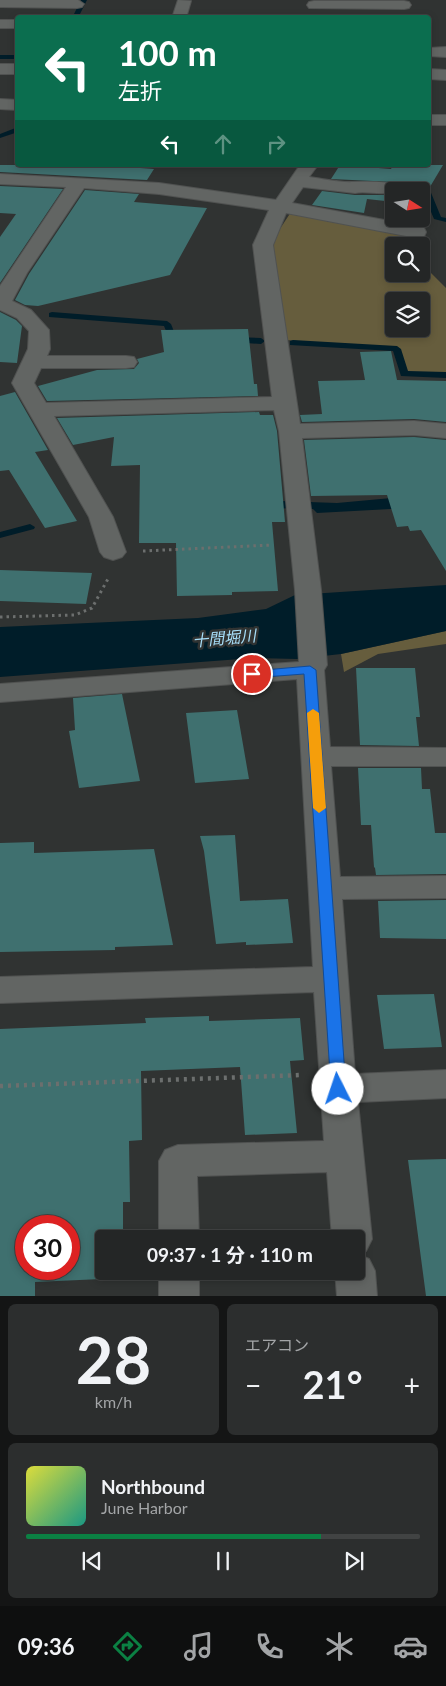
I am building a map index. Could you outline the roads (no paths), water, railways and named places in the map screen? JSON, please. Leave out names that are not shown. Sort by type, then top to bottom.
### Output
[{"type":"street","points":[[180,15],[184,1]]},
{"type":"street","points":[[0,3],[76,4]]},
{"type":"street","points":[[314,8],[404,5]]},
{"type":"street","points":[[0,24],[15,24]]},
{"type":"street","points":[[431,52],[446,52]]},
{"type":"street","points":[[0,69],[15,70]]},
{"type":"street","points":[[431,74],[446,75]]},
{"type":"street","points":[[0,104],[15,105]]},
{"type":"street","points":[[431,120],[446,120]]},
{"type":"street","points":[[1,179],[15,167]]},
{"type":"street","points":[[22,382],[39,349],[39,330],[24,314],[1,303],[8,272],[87,183],[104,167]]},
{"type":"street","points":[[308,167],[280,207],[266,234],[263,245],[284,403],[290,431],[308,590],[316,756],[338,1089],[351,1230]]},
{"type":"street","points":[[1,179],[87,183],[182,191],[417,232],[415,237]]},
{"type":"street","points":[[298,181],[355,188],[362,186],[385,188]]},
{"type":"street","points":[[32,362],[126,362]]},
{"type":"street","points":[[0,382],[22,382]]},
{"type":"street","points":[[22,382],[101,517],[113,552]]},
{"type":"street","points":[[39,410],[284,403]]},
{"type":"street","points":[[290,431],[414,428],[446,431]]},
{"type":"street","points":[[0,693],[311,667]]},
{"type":"street","points":[[316,756],[446,756]]},
{"type":"street","points":[[325,888],[446,887]]},
{"type":"street","points":[[0,990],[331,979]]},
{"type":"street","points":[[338,1089],[446,1084]]},
{"type":"street","points":[[179,1230],[178,1161],[345,1156]]},
{"type":"street","points":[[179,1280],[179,1296]]},
{"type":"street","points":[[356,1280],[357,1296]]},
{"type":"water","points":[[446,493],[446,506],[317,513],[313,509],[209,507],[281,501],[337,503]]},
{"type":"water","name":"十間堀川","points":[[446,585],[446,631],[341,654],[297,659],[254,658],[0,677],[0,627],[198,618],[266,609],[295,595]]},
{"type":"waterway","points":[[76,15],[84,0]]},
{"type":"waterway","points":[[0,57],[15,57]]},
{"type":"waterway","points":[[0,136],[15,130]]},
{"type":"waterway","points":[[426,167],[423,183],[438,219],[446,220]]},
{"type":"waterway","points":[[52,315],[167,324],[172,336],[179,337]]},
{"type":"waterway","points":[[235,340],[261,341]]},
{"type":"waterway","points":[[293,343],[397,349],[404,374],[446,375]]},
{"type":"waterway","points":[[0,535],[30,527]]}]
